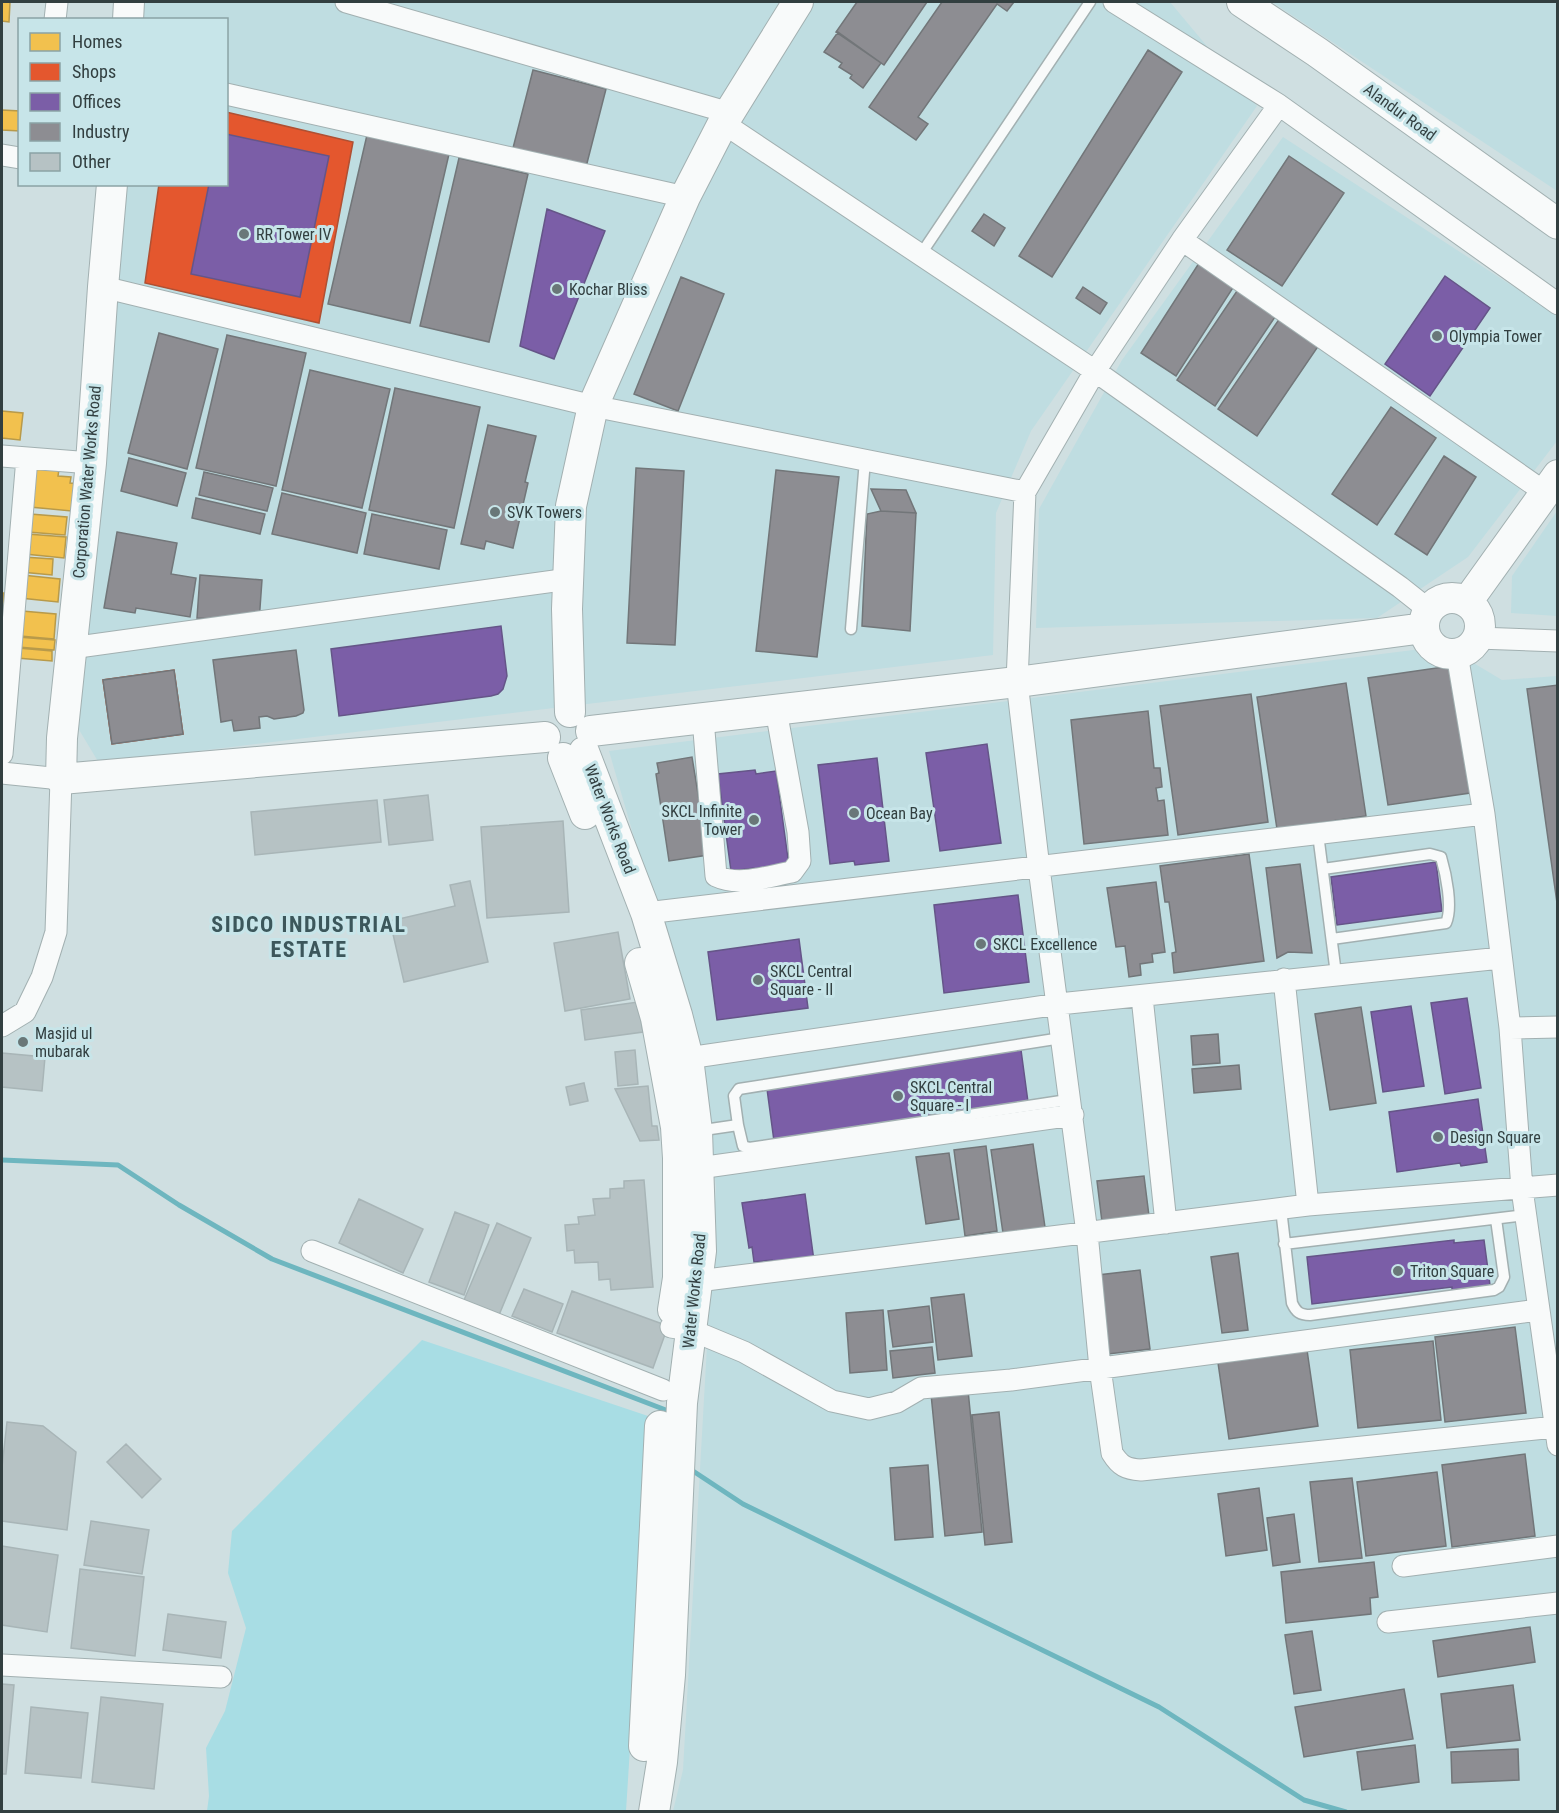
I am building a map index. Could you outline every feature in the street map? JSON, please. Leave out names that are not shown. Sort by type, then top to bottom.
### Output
[{"type":"main road","points":[[128,18],[129,2]]},
{"type":"main road","points":[[571,738],[567,609],[572,506],[593,406],[685,197],[726,118],[798,2]]},
{"type":"main road","name":"Alandur Road","points":[[1242,2],[1317,52],[1557,224]]},
{"type":"main road","name":"Corporation Water Works Road","points":[[61,779],[62,738],[91,463],[112,186]]},
{"type":"main road","points":[[1467,602],[1552,484]]},
{"type":"main road","points":[[1454,598],[1467,602],[1480,620],[1468,646],[1449,654],[1432,646],[1427,619],[1436,603],[1454,598]]},
{"type":"main road","points":[[61,779],[571,738],[703,719],[1017,682],[1427,619]]},
{"type":"main road","name":"Water Works Road","points":[[571,738],[646,913],[667,1016],[678,1158],[678,1278],[681,1328]]},
{"type":"main road","name":"Water Works Road","points":[[571,738],[628,921],[667,1016],[688,1058],[697,1131],[701,1251],[698,1281],[681,1328],[669,1409],[643,1770],[635,1812]]},
{"type":"main road","name":"Water Works Road","points":[[654,1812],[662,1762],[670,1675],[669,1409]]},
{"type":"street","points":[[55,18],[57,2]]},
{"type":"street","points":[[346,2],[726,118],[921,254],[1095,371],[1400,587],[1427,619]]},
{"type":"street","points":[[1114,2],[1279,105],[1557,304]]},
{"type":"street","points":[[228,94],[685,197]]},
{"type":"street","points":[[1279,105],[1182,240],[1095,371],[1025,492],[1017,682],[1039,868],[1088,1233],[1100,1368],[1112,1453],[1120,1465],[1130,1470],[1141,1470],[1556,1436],[1522,1189],[1510,1028],[1484,814],[1468,646],[1557,641]]},
{"type":"street","points":[[2,155],[18,158]]},
{"type":"street","points":[[1182,240],[1552,484]]},
{"type":"street","points":[[103,287],[593,406],[1025,492]]},
{"type":"street","points":[[2,456],[91,463]]},
{"type":"street","points":[[2,754],[27,458]]},
{"type":"street","points":[[71,648],[568,579]]},
{"type":"street","points":[[703,719],[716,876],[726,880],[740,881],[792,872],[801,861],[776,710]]},
{"type":"street","points":[[2,773],[61,779],[56,932],[42,977],[25,1012],[2,1026]]},
{"type":"street","points":[[646,913],[1484,814]]},
{"type":"street","points":[[688,1058],[1059,1004],[1501,958]]},
{"type":"street","points":[[1284,980],[1308,1205]]},
{"type":"street","points":[[1142,997],[1166,1223]]},
{"type":"street","points":[[1510,1028],[1557,1027]]},
{"type":"street","points":[[699,1168],[1072,1115]]},
{"type":"street","points":[[698,1281],[1308,1205],[1557,1185]]},
{"type":"street","points":[[312,1251],[669,1409]]},
{"type":"street","points":[[681,1328],[744,1352],[831,1401],[869,1409],[897,1402],[921,1388],[1011,1380],[1538,1310]]},
{"type":"street","points":[[1403,1566],[1557,1546]]},
{"type":"street","points":[[1389,1622],[1557,1603]]},
{"type":"street","points":[[2,1665],[221,1677]]},
{"type":"lane","points":[[921,254],[1090,2]]},
{"type":"lane","points":[[851,629],[865,460]]},
{"type":"lane","points":[[1318,834],[1336,974]]},
{"type":"lane","points":[[1323,869],[1430,854],[1441,858],[1445,872],[1450,915],[1446,923],[1332,939]]},
{"type":"lane","points":[[1055,1039],[1059,1042],[1065,1096],[1061,1101],[749,1148],[741,1143],[738,1125],[734,1096],[739,1089],[1055,1039]]},
{"type":"lane","points":[[697,1131],[738,1125]]},
{"type":"lane","points":[[1281,1209],[1292,1303],[1295,1310],[1302,1315],[1494,1290],[1499,1287],[1504,1277],[1496,1219]]},
{"type":"lane","points":[[1284,1244],[1526,1215]]},
{"type":"lane","points":[[1392,1304],[1395,1329]]},
{"type":"shaded area","points":[[136,2],[1170,2],[1257,106],[1031,431],[996,513],[993,655],[99,763],[75,723],[122,186],[228,186],[228,18],[134,18]]},
{"type":"shaded area","points":[[1272,2],[1557,2],[1557,191]]},
{"type":"shaded area","points":[[1283,137],[1557,315],[1557,441],[1468,557],[1377,618],[1036,628],[1039,509],[1122,360]]},
{"type":"shaded area","points":[[1557,511],[1557,616],[1511,613],[1512,576]]},
{"type":"shaded area","points":[[1445,646],[1502,680],[1557,676],[1557,1811],[673,1811],[683,1770],[716,1187],[703,1075],[609,751]]},
{"type":"shaded area","points":[[422,1340],[651,1417],[626,1811],[207,1811],[209,1796],[206,1748],[225,1711],[246,1628],[228,1573],[232,1531]]},
{"type":"building: Homes","points":[[2,2],[10,2],[9,22],[2,21]]},
{"type":"building: Homes","points":[[2,110],[18,111],[18,131],[2,130]]},
{"type":"building: Homes","points":[[2,411],[23,413],[20,440],[2,438]]},
{"type":"building: Homes","points":[[34,467],[59,469],[58,476],[71,477],[70,483],[84,484],[82,512],[30,507]]},
{"type":"building: Homes","points":[[30,514],[67,517],[65,535],[28,532]]},
{"type":"building: Homes","points":[[27,534],[66,537],[64,558],[25,554]]},
{"type":"building: Homes","points":[[23,557],[53,559],[52,575],[21,572]]},
{"type":"building: Homes","points":[[22,575],[60,579],[58,602],[20,598]]},
{"type":"building: Homes","points":[[22,611],[56,614],[54,639],[20,636]]},
{"type":"building: Homes","points":[[18,637],[55,640],[54,650],[18,647]]},
{"type":"building: Homes","points":[[18,648],[52,651],[52,661],[17,658]]},
{"type":"building: Shops","name":"RR Tower IV","points":[[228,112],[353,142],[319,323],[145,283],[159,186],[228,186]]},
{"type":"building: Shops","points":[[174,670],[183,734],[112,744],[103,680]]},
{"type":"building: Offices","points":[[228,134],[329,156],[300,297],[191,274],[209,186],[228,186]]},
{"type":"building: Offices","name":"Kochar Bliss","points":[[547,209],[605,231],[554,359],[520,346]]},
{"type":"building: Offices","name":"Olympia Tower","points":[[1445,276],[1490,308],[1430,396],[1385,364]]},
{"type":"building: Offices","points":[[501,626],[507,676],[503,689],[498,694],[339,716],[331,649]]},
{"type":"building: Offices","points":[[987,744],[1001,843],[940,851],[926,753]]},
{"type":"building: Offices","name":"Ocean Bay","points":[[877,758],[889,861],[855,865],[854,861],[830,864],[818,765]]},
{"type":"building: Offices","name":"SKCL Infinite Tower","points":[[755,770],[756,774],[776,771],[789,866],[754,871],[754,868],[731,871],[718,774]]},
{"type":"building: Offices","points":[[1436,862],[1442,911],[1337,925],[1331,877]]},
{"type":"building: Offices","name":"SKCL Excellence","points":[[1018,895],[1029,982],[944,993],[934,905]]},
{"type":"building: Offices","name":"SKCL Central Square - II","points":[[799,939],[808,1008],[717,1020],[708,952]]},
{"type":"building: Offices","points":[[1467,998],[1481,1088],[1445,1094],[1431,1003]]},
{"type":"building: Offices","points":[[1411,1006],[1424,1086],[1383,1092],[1371,1012]]},
{"type":"building: Offices","name":"SKCL Central Square - I","points":[[1021,1050],[1028,1102],[774,1141],[767,1089]]},
{"type":"building: Offices","name":"Design Square","points":[[1478,1099],[1487,1162],[1461,1166],[1460,1163],[1397,1172],[1389,1112]]},
{"type":"building: Offices","points":[[805,1194],[814,1261],[772,1267],[772,1260],[754,1262],[752,1247],[749,1248],[742,1203]]},
{"type":"building: Offices","name":"Triton Square","points":[[1454,1240],[1454,1243],[1484,1240],[1490,1285],[1452,1290],[1452,1287],[1312,1304],[1307,1257]]},
{"type":"building: Industry","points":[[857,2],[927,2],[884,65],[836,32]]},
{"type":"building: Industry","points":[[942,2],[1014,2],[1007,11],[997,4],[918,117],[928,124],[916,140],[869,107]]},
{"type":"building: Industry","points":[[838,32],[881,63],[863,88],[850,78],[852,75],[839,67],[842,63],[824,52]]},
{"type":"building: Industry","points":[[1148,50],[1182,72],[1052,277],[1019,256]]},
{"type":"building: Industry","points":[[533,70],[606,89],[586,167],[513,148]]},
{"type":"building: Industry","points":[[367,135],[449,154],[410,323],[328,304]]},
{"type":"building: Industry","points":[[1289,156],[1344,193],[1282,286],[1227,250]]},
{"type":"building: Industry","points":[[459,158],[528,174],[489,342],[420,326]]},
{"type":"building: Industry","points":[[984,214],[1005,228],[994,246],[972,231]]},
{"type":"building: Industry","points":[[1201,260],[1236,283],[1176,376],[1141,353]]},
{"type":"building: Industry","points":[[681,277],[724,294],[678,411],[634,394]]},
{"type":"building: Industry","points":[[1083,287],[1107,303],[1100,314],[1076,298]]},
{"type":"building: Industry","points":[[1239,288],[1277,314],[1215,406],[1177,380]]},
{"type":"building: Industry","points":[[1280,318],[1319,345],[1257,436],[1218,409]]},
{"type":"building: Industry","points":[[159,333],[218,349],[187,469],[128,453]]},
{"type":"building: Industry","points":[[227,335],[306,353],[276,486],[196,468]]},
{"type":"building: Industry","points":[[310,370],[390,389],[362,508],[282,490]]},
{"type":"building: Industry","points":[[395,388],[480,407],[454,528],[369,510]]},
{"type":"building: Industry","points":[[1391,407],[1436,438],[1377,525],[1332,494]]},
{"type":"building: Industry","name":"SVK Towers","points":[[488,425],[536,436],[513,548],[486,541],[484,549],[461,544]]},
{"type":"building: Industry","points":[[1444,456],[1476,477],[1427,555],[1395,534]]},
{"type":"building: Industry","points":[[129,458],[186,473],[177,506],[121,491]]},
{"type":"building: Industry","points":[[636,468],[684,471],[675,645],[627,643]]},
{"type":"building: Industry","points":[[776,470],[839,477],[817,657],[756,651]]},
{"type":"building: Industry","points":[[204,472],[273,488],[267,511],[199,495]]},
{"type":"building: Industry","points":[[871,489],[906,490],[916,513],[881,511]]},
{"type":"building: Industry","points":[[282,493],[366,513],[357,553],[272,534]]},
{"type":"building: Industry","points":[[196,498],[265,514],[260,534],[192,518]]},
{"type":"building: Industry","points":[[881,511],[916,513],[910,631],[862,626],[867,514]]},
{"type":"building: Industry","points":[[372,514],[447,530],[439,569],[364,554]]},
{"type":"building: Industry","points":[[117,532],[177,543],[171,574],[196,578],[190,617],[136,608],[135,613],[104,608]]},
{"type":"building: Industry","points":[[200,575],[262,580],[259,622],[197,618]]},
{"type":"building: Industry","points":[[296,650],[303,713],[274,719],[267,716],[259,717],[260,728],[234,731],[232,720],[221,722],[213,660]]},
{"type":"building: Industry","points":[[1450,666],[1470,793],[1388,805],[1368,678]]},
{"type":"building: Industry","points":[[174,670],[183,734],[112,744],[103,680]]},
{"type":"building: Industry","points":[[1346,683],[1366,816],[1277,829],[1257,697]]},
{"type":"building: Industry","points":[[1558,685],[1558,910],[1527,689]]},
{"type":"building: Industry","points":[[1251,694],[1268,822],[1178,835],[1160,706]]},
{"type":"building: Industry","points":[[1148,711],[1154,768],[1160,768],[1162,787],[1156,788],[1158,801],[1164,800],[1168,835],[1084,844],[1071,720]]},
{"type":"building: Industry","points":[[692,757],[708,855],[669,861],[656,774],[659,773],[657,763]]},
{"type":"building: Industry","points":[[1249,854],[1264,961],[1174,973],[1172,953],[1176,952],[1169,902],[1165,902],[1160,866]]},
{"type":"building: Industry","points":[[1300,864],[1312,953],[1288,952],[1277,958],[1266,868]]},
{"type":"building: Industry","points":[[1156,882],[1165,952],[1152,954],[1153,962],[1140,964],[1141,975],[1129,977],[1125,946],[1116,947],[1107,888]]},
{"type":"building: Industry","points":[[1361,1007],[1376,1103],[1330,1110],[1315,1014]]},
{"type":"building: Industry","points":[[1218,1034],[1220,1063],[1193,1065],[1191,1036]]},
{"type":"building: Industry","points":[[1239,1065],[1241,1089],[1194,1093],[1192,1069]]},
{"type":"building: Industry","points":[[1033,1144],[1046,1234],[1004,1240],[991,1150]]},
{"type":"building: Industry","points":[[986,1146],[997,1231],[965,1236],[954,1150]]},
{"type":"building: Industry","points":[[949,1153],[959,1219],[926,1224],[916,1157]]},
{"type":"building: Industry","points":[[1144,1176],[1149,1216],[1102,1222],[1097,1181]]},
{"type":"building: Industry","points":[[1238,1253],[1248,1330],[1222,1333],[1211,1257]]},
{"type":"building: Industry","points":[[1140,1270],[1150,1349],[1108,1354],[1098,1275]]},
{"type":"building: Industry","points":[[964,1294],[972,1356],[938,1360],[931,1298]]},
{"type":"building: Industry","points":[[929,1306],[933,1342],[893,1347],[888,1311]]},
{"type":"building: Industry","points":[[883,1310],[887,1370],[850,1373],[846,1313]]},
{"type":"building: Industry","points":[[1515,1327],[1526,1413],[1445,1422],[1435,1337]]},
{"type":"building: Industry","points":[[1433,1341],[1441,1420],[1358,1428],[1350,1350]]},
{"type":"building: Industry","points":[[1306,1343],[1318,1426],[1229,1439],[1217,1356]]},
{"type":"building: Industry","points":[[932,1347],[935,1373],[893,1378],[890,1351]]},
{"type":"building: Industry","points":[[968,1390],[982,1532],[945,1536],[931,1394]]},
{"type":"building: Industry","points":[[999,1412],[1012,1542],[985,1545],[972,1415]]},
{"type":"building: Industry","points":[[1525,1454],[1535,1536],[1452,1547],[1442,1465]]},
{"type":"building: Industry","points":[[928,1465],[933,1537],[895,1540],[890,1468]]},
{"type":"building: Industry","points":[[1437,1472],[1446,1546],[1366,1556],[1357,1482]]},
{"type":"building: Industry","points":[[1352,1478],[1362,1558],[1319,1562],[1310,1482]]},
{"type":"building: Industry","points":[[1259,1488],[1267,1550],[1226,1556],[1218,1494]]},
{"type":"building: Industry","points":[[1294,1514],[1300,1562],[1273,1566],[1267,1518]]},
{"type":"building: Industry","points":[[1374,1562],[1378,1597],[1370,1598],[1371,1614],[1286,1623],[1281,1572]]},
{"type":"building: Industry","points":[[1530,1627],[1535,1662],[1438,1677],[1433,1641]]},
{"type":"building: Industry","points":[[1312,1631],[1321,1690],[1294,1694],[1285,1635]]},
{"type":"building: Industry","points":[[1513,1685],[1520,1740],[1447,1748],[1441,1694]]},
{"type":"building: Industry","points":[[1404,1689],[1413,1739],[1304,1757],[1295,1707]]},
{"type":"building: Industry","points":[[1415,1745],[1419,1782],[1362,1790],[1357,1752]]},
{"type":"building: Industry","points":[[1518,1749],[1519,1780],[1452,1783],[1451,1752]]},
{"type":"building: Other","points":[[428,795],[433,840],[389,845],[384,800]]},
{"type":"building: Other","points":[[377,800],[381,842],[255,855],[251,812]]},
{"type":"building: Other","points":[[563,821],[569,912],[487,918],[481,827]]},
{"type":"building: Other","points":[[470,881],[488,962],[404,982],[390,921],[455,906],[450,885]]},
{"type":"building: Other","points":[[618,932],[630,999],[565,1011],[554,943]]},
{"type":"building: Other","points":[[638,1002],[643,1032],[585,1040],[581,1010]]},
{"type":"building: Other","points":[[635,1050],[638,1084],[618,1086],[615,1052]]},
{"type":"building: Other","points":[[2,1053],[45,1057],[42,1091],[2,1087]]},
{"type":"building: Other","points":[[584,1083],[588,1101],[570,1105],[566,1087]]},
{"type":"building: Other","points":[[648,1086],[652,1126],[657,1126],[659,1140],[640,1141],[615,1089]]},
{"type":"building: Other","points":[[644,1180],[653,1287],[611,1290],[610,1279],[599,1280],[598,1262],[575,1263],[574,1250],[567,1251],[565,1225],[579,1224],[578,1217],[595,1215],[593,1199],[610,1198],[610,1189],[624,1188],[624,1181]]},
{"type":"building: Other","points":[[359,1199],[423,1229],[403,1273],[339,1243]]},
{"type":"building: Other","points":[[455,1212],[489,1225],[464,1295],[429,1282]]},
{"type":"building: Other","points":[[497,1223],[531,1238],[499,1315],[464,1300]]},
{"type":"building: Other","points":[[524,1289],[563,1304],[552,1332],[512,1316]]},
{"type":"building: Other","points":[[572,1291],[668,1326],[653,1368],[557,1333]]},
{"type":"building: Other","points":[[7,1422],[43,1426],[76,1452],[67,1530],[2,1521],[2,1467]]},
{"type":"building: Other","points":[[126,1444],[161,1479],[142,1498],[107,1462]]},
{"type":"building: Other","points":[[91,1521],[149,1530],[142,1574],[84,1565]]},
{"type":"building: Other","points":[[2,1546],[58,1555],[47,1632],[2,1625]]},
{"type":"building: Other","points":[[80,1569],[144,1577],[135,1656],[71,1648]]},
{"type":"building: Other","points":[[168,1614],[226,1622],[221,1658],[163,1650]]},
{"type":"building: Other","points":[[2,1684],[14,1685],[6,1774],[2,1774]]},
{"type":"building: Other","points":[[101,1697],[163,1704],[154,1789],[92,1782]]},
{"type":"building: Other","points":[[31,1707],[88,1713],[81,1778],[25,1773]]},
{"type":"waterway","points":[[2,1160],[118,1165],[179,1205],[272,1259],[671,1412]]},
{"type":"waterway","points":[[690,1469],[743,1504],[1159,1707],[1304,1800],[1346,1812]]},
{"type":"place","name":"RR Tower IV","points":[[244,234]]},
{"type":"place","name":"Kochar Bliss","points":[[557,289]]},
{"type":"place","name":"Olympia Tower","points":[[1437,336]]},
{"type":"place","name":"SVK Towers","points":[[495,512]]},
{"type":"place","name":"Ocean Bay","points":[[854,813]]},
{"type":"place","name":"SKCL Infinite Tower","points":[[754,820]]},
{"type":"place","name":"SKCL Excellence","points":[[981,944]]},
{"type":"place","name":"SKCL Central Square - II","points":[[758,980]]},
{"type":"place","name":"Masjid ul mubarak","points":[[23,1042]]},
{"type":"place","name":"SKCL Central Square - I","points":[[898,1096]]},
{"type":"place","name":"Design Square","points":[[1438,1137]]},
{"type":"place","name":"Triton Square","points":[[1398,1271]]},
{"type":"district","name":"SIDCO INDUSTRIAL ESTATE","points":[[309,936]]}]
